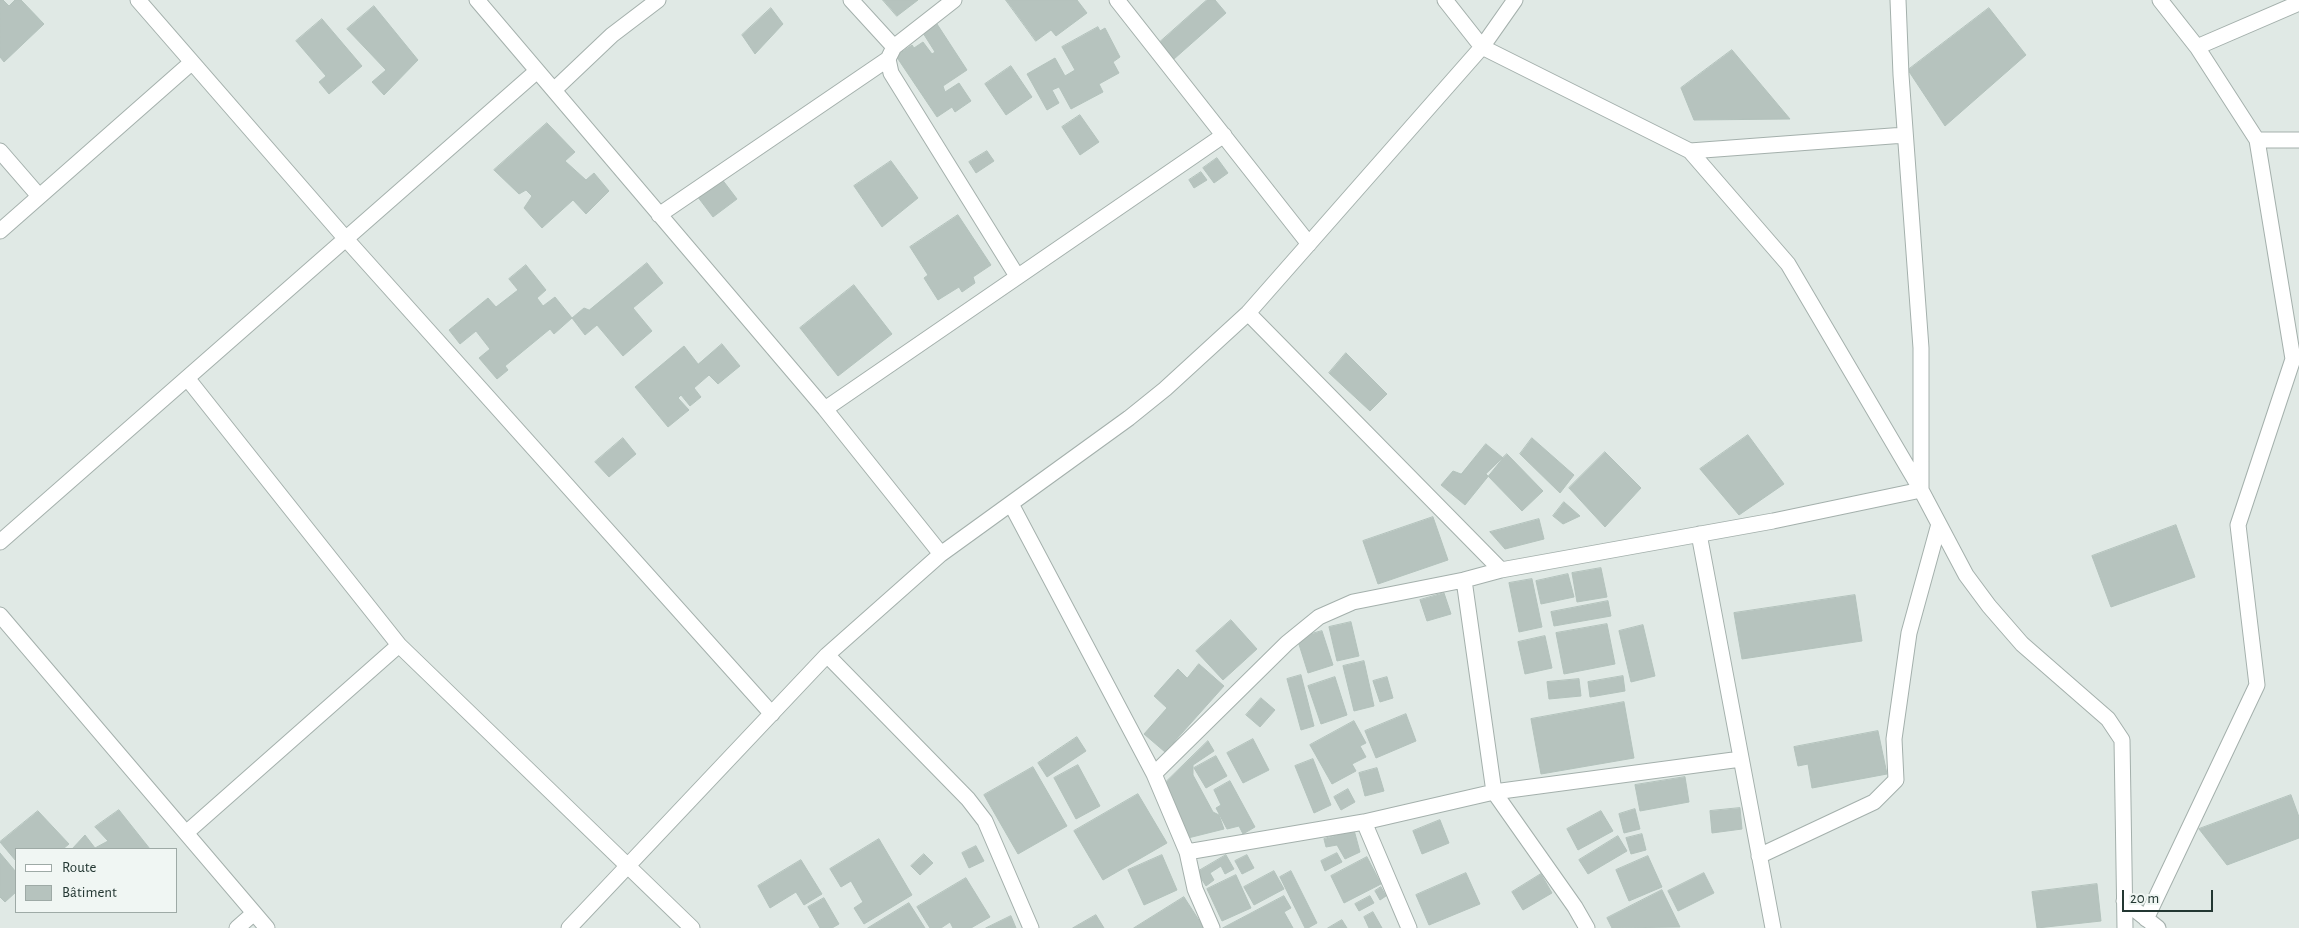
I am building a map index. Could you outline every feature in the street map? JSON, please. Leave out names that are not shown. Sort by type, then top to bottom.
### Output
[{"type":"street","points":[[138,0],[191,63],[346,238],[772,714]]},
{"type":"street","points":[[477,0],[825,409],[941,554]]},
{"type":"street","points":[[554,90],[612,35],[658,0]]},
{"type":"street","points":[[851,0],[891,53],[890,73],[1017,276]]},
{"type":"street","points":[[659,215],[891,53],[954,0]]},
{"type":"street","points":[[1117,0],[1309,244]]},
{"type":"street","points":[[1446,0],[1482,47],[1690,151],[1788,264],[1921,490],[1966,575],[2022,644],[2108,719],[2122,740],[2125,928]]},
{"type":"street","points":[[569,928],[827,655],[941,554],[1129,418],[1166,389],[1248,313],[1482,47],[1515,0]]},
{"type":"street","points":[[1898,0],[1905,135],[1921,348],[1921,490]]},
{"type":"street","points":[[2124,901],[2152,923],[2257,685],[2238,525],[2293,359],[2257,140],[2197,47],[2160,0]]},
{"type":"street","points":[[2197,47],[2299,3]]},
{"type":"street","points":[[0,232],[191,63]]},
{"type":"street","points":[[0,542],[537,71]]},
{"type":"street","points":[[825,409],[1224,135]]},
{"type":"street","points":[[1690,151],[1905,135]]},
{"type":"street","points":[[2257,140],[2299,140]]},
{"type":"street","points":[[0,151],[39,196]]},
{"type":"street","points":[[1248,313],[1501,570]]},
{"type":"street","points":[[187,378],[399,645],[629,865],[692,928]]},
{"type":"street","points":[[1154,774],[1287,643],[1319,616],[1353,602],[1464,580],[1501,570],[1699,534],[1921,490]]},
{"type":"street","points":[[1011,504],[1154,774],[1188,852],[1195,889],[1212,928]]},
{"type":"street","points":[[1759,856],[1874,802],[1896,780],[1894,739],[1909,633],[1939,524]]},
{"type":"street","points":[[1699,534],[1772,928]]},
{"type":"street","points":[[1464,580],[1494,792],[1588,928]]},
{"type":"street","points":[[0,615],[267,928]]},
{"type":"street","points":[[186,833],[399,645]]},
{"type":"street","points":[[827,655],[968,799],[986,820],[1032,928]]},
{"type":"street","points":[[1188,852],[1364,822],[1494,792],[1741,759]]},
{"type":"street","points":[[1364,822],[1409,928]]},
{"type":"street","points":[[237,928],[254,913]]},
{"type":"building","points":[[0,0],[3,0],[9,6],[15,0],[21,0],[44,24],[4,62],[0,57]]},
{"type":"building","points":[[883,0],[918,0],[897,16]]},
{"type":"building","points":[[1006,0],[1077,0],[1087,13],[1056,36],[1051,30],[1036,41]]},
{"type":"building","points":[[1207,0],[1215,0],[1226,13],[1174,59],[1160,42]]},
{"type":"building","points":[[374,6],[418,60],[384,95],[372,82],[386,70],[347,29]]},
{"type":"building","points":[[771,8],[783,24],[755,54],[742,35]]},
{"type":"building","points":[[1989,8],[2026,55],[1945,126],[1908,70]]},
{"type":"building","points":[[322,19],[362,66],[329,94],[319,82],[326,76],[296,41]]},
{"type":"building","points":[[937,24],[967,70],[943,86],[945,92],[959,83],[971,101],[955,112],[952,107],[937,117],[896,56],[912,45],[914,48],[923,42],[932,54],[935,52],[923,33]]},
{"type":"building","points":[[1098,27],[1100,31],[1105,28],[1120,57],[1113,62],[1119,73],[1099,84],[1103,92],[1071,109],[1059,87],[1052,90],[1059,103],[1047,110],[1027,74],[1055,58],[1065,76],[1075,70],[1062,47]]},
{"type":"building","points":[[1732,50],[1790,119],[1694,120],[1681,88]]},
{"type":"building","points":[[1011,66],[1032,97],[1006,115],[985,84]]},
{"type":"building","points":[[1080,115],[1099,142],[1080,155],[1062,127]]},
{"type":"building","points":[[547,123],[575,152],[565,161],[586,180],[594,173],[609,191],[586,214],[573,200],[542,228],[524,208],[532,196],[526,190],[519,194],[494,170]]},
{"type":"building","points":[[987,151],[994,161],[976,173],[969,162]]},
{"type":"building","points":[[1217,158],[1228,173],[1214,183],[1203,168]]},
{"type":"building","points":[[891,161],[918,198],[882,227],[854,186]]},
{"type":"building","points":[[1201,172],[1207,180],[1194,188],[1189,180]]},
{"type":"building","points":[[718,174],[737,199],[713,217],[694,192]]},
{"type":"building","points":[[958,215],[991,265],[973,277],[975,283],[962,292],[959,287],[938,300],[924,278],[928,275],[910,247]]},
{"type":"building","points":[[647,263],[663,283],[633,308],[652,331],[623,356],[597,325],[585,335],[572,318],[584,308],[589,310]]},
{"type":"building","points":[[526,265],[546,290],[537,298],[543,306],[555,297],[572,318],[554,334],[550,329],[505,366],[508,370],[497,379],[479,358],[490,349],[476,331],[460,344],[449,330],[488,298],[496,307],[518,290],[509,279]]},
{"type":"building","points":[[854,285],[892,334],[838,376],[800,328]]},
{"type":"building","points":[[722,344],[740,366],[718,384],[709,375],[694,388],[701,397],[690,406],[681,395],[678,398],[689,410],[668,427],[635,387],[684,346],[698,364]]},
{"type":"building","points":[[1346,353],[1387,394],[1370,411],[1329,373]]},
{"type":"building","points":[[1748,435],[1784,484],[1739,515],[1700,469]]},
{"type":"building","points":[[623,438],[636,454],[609,477],[595,462]]},
{"type":"building","points":[[1532,438],[1574,475],[1560,493],[1520,454]]},
{"type":"building","points":[[1486,444],[1503,458],[1465,505],[1441,485],[1453,471],[1461,474]]},
{"type":"building","points":[[1605,452],[1641,488],[1605,527],[1569,488]]},
{"type":"building","points":[[1507,454],[1543,491],[1522,511],[1486,474]]},
{"type":"building","points":[[1564,502],[1580,516],[1563,524],[1553,516]]},
{"type":"building","points":[[1433,517],[1448,560],[1378,584],[1363,541]]},
{"type":"building","points":[[1539,519],[1544,539],[1505,549],[1490,532]]},
{"type":"building","points":[[2176,525],[2195,577],[2111,607],[2092,556]]},
{"type":"building","points":[[1601,568],[1607,597],[1577,602],[1572,573]]},
{"type":"building","points":[[1568,574],[1574,597],[1541,604],[1536,581]]},
{"type":"building","points":[[1532,579],[1542,627],[1519,632],[1509,583]]},
{"type":"building","points":[[1444,593],[1451,614],[1427,621],[1420,600]]},
{"type":"building","points":[[1855,595],[1862,641],[1742,659],[1734,613]]},
{"type":"building","points":[[1608,601],[1611,616],[1554,626],[1551,612]]},
{"type":"building","points":[[1231,620],[1257,649],[1223,680],[1196,651]]},
{"type":"building","points":[[1351,622],[1359,656],[1337,661],[1329,627]]},
{"type":"building","points":[[1607,624],[1615,664],[1564,674],[1556,633]]},
{"type":"building","points":[[1643,625],[1655,676],[1631,682],[1619,631]]},
{"type":"building","points":[[1322,631],[1333,665],[1308,673],[1297,638]]},
{"type":"building","points":[[1545,636],[1552,668],[1525,674],[1518,642]]},
{"type":"building","points":[[1364,661],[1374,706],[1354,711],[1343,666]]},
{"type":"building","points":[[1199,664],[1224,686],[1165,752],[1144,734],[1167,708],[1154,696],[1178,669],[1187,678]]},
{"type":"building","points":[[1301,675],[1314,726],[1301,730],[1287,679]]},
{"type":"building","points":[[1623,676],[1625,691],[1590,697],[1588,682]]},
{"type":"building","points":[[1335,677],[1347,715],[1321,724],[1308,686]]},
{"type":"building","points":[[1387,677],[1393,698],[1380,702],[1373,681]]},
{"type":"building","points":[[1579,679],[1581,696],[1549,699],[1547,682]]},
{"type":"building","points":[[1261,698],[1275,710],[1260,727],[1246,715]]},
{"type":"building","points":[[1624,702],[1634,758],[1541,774],[1531,719]]},
{"type":"building","points":[[1406,714],[1416,741],[1376,758],[1365,731]]},
{"type":"building","points":[[1354,721],[1366,743],[1360,746],[1366,757],[1352,764],[1356,771],[1332,784],[1310,745]]},
{"type":"building","points":[[1878,731],[1887,774],[1812,788],[1808,764],[1798,766],[1794,747]]},
{"type":"building","points":[[1077,737],[1086,751],[1047,777],[1038,763]]},
{"type":"building","points":[[1253,739],[1269,770],[1243,783],[1227,753]]},
{"type":"building","points":[[1208,741],[1214,751],[1193,765],[1193,775],[1213,812],[1219,815],[1224,829],[1188,838],[1165,783]]},
{"type":"building","points":[[1216,756],[1227,776],[1206,788],[1194,768]]},
{"type":"building","points":[[1313,759],[1331,805],[1314,813],[1295,766]]},
{"type":"building","points":[[1078,765],[1100,806],[1076,819],[1054,778]]},
{"type":"building","points":[[1033,767],[1067,826],[1018,854],[984,795]]},
{"type":"building","points":[[1377,768],[1384,791],[1365,796],[1359,773]]},
{"type":"building","points":[[1685,777],[1689,802],[1640,811],[1635,785]]},
{"type":"building","points":[[1230,781],[1255,827],[1243,834],[1239,826],[1227,829],[1216,808],[1221,805],[1214,790]]},
{"type":"building","points":[[1348,789],[1355,802],[1341,810],[1334,797]]},
{"type":"building","points":[[1138,794],[1167,843],[1103,880],[1074,831]]},
{"type":"building","points":[[2291,795],[2299,817],[2299,838],[2227,865],[2199,829]]},
{"type":"building","points":[[1740,808],[1742,829],[1712,833],[1710,811]]},
{"type":"building","points":[[1635,809],[1640,829],[1624,833],[1619,814]]},
{"type":"building","points":[[119,810],[149,848],[95,848],[108,841],[95,827]]},
{"type":"building","points":[[38,811],[69,844],[64,848],[15,848],[15,860],[0,842]]},
{"type":"building","points":[[1601,811],[1613,831],[1578,850],[1567,829]]},
{"type":"building","points":[[1440,820],[1449,843],[1422,854],[1413,831]]},
{"type":"building","points":[[1354,830],[1360,852],[1345,859],[1337,845],[1326,847],[1324,839]]},
{"type":"building","points":[[1642,834],[1646,850],[1631,854],[1626,838]]},
{"type":"building","points":[[85,835],[95,848],[73,848]]},
{"type":"building","points":[[1618,836],[1627,851],[1588,874],[1579,860]]},
{"type":"building","points":[[879,839],[912,895],[864,924],[854,908],[863,902],[851,881],[841,887],[830,869]]},
{"type":"building","points":[[976,846],[984,861],[969,868],[962,853]]},
{"type":"building","points":[[0,853],[15,871],[15,893],[5,902],[0,897]]},
{"type":"building","points":[[1337,853],[1342,862],[1325,871],[1321,861]]},
{"type":"building","points":[[924,854],[933,863],[920,875],[911,866]]},
{"type":"building","points":[[1162,855],[1177,890],[1144,905],[1128,870]]},
{"type":"building","points":[[1226,855],[1234,869],[1225,874],[1221,866],[1210,873],[1214,880],[1206,886],[1197,872]]},
{"type":"building","points":[[1247,855],[1254,868],[1242,874],[1235,861]]},
{"type":"building","points":[[1648,856],[1662,887],[1629,901],[1616,870]]},
{"type":"building","points":[[1367,857],[1381,884],[1344,903],[1331,876]]},
{"type":"building","points":[[801,860],[822,894],[804,905],[796,892],[770,908],[758,886]]},
{"type":"building","points":[[1274,871],[1284,889],[1254,905],[1244,887]]},
{"type":"building","points":[[1291,871],[1317,923],[1308,928],[1305,928],[1280,877]]},
{"type":"building","points":[[1466,873],[1480,904],[1429,925],[1416,895]]},
{"type":"building","points":[[1704,873],[1714,893],[1678,911],[1668,891]]},
{"type":"building","points":[[1541,874],[1552,893],[1523,910],[1512,892]]},
{"type":"building","points":[[1236,875],[1251,908],[1222,921],[1207,889]]},
{"type":"building","points":[[966,878],[990,917],[971,928],[953,928],[950,922],[941,928],[930,928],[917,907]]},
{"type":"building","points":[[2097,884],[2101,921],[2037,928],[2032,892]]},
{"type":"building","points":[[1381,887],[1386,896],[1380,900],[1375,891]]},
{"type":"building","points":[[1662,890],[1680,927],[1612,928],[1607,918]]},
{"type":"building","points":[[1284,896],[1291,908],[1284,912],[1293,928],[1223,928]]},
{"type":"building","points":[[1370,896],[1374,903],[1359,911],[1355,904]]},
{"type":"building","points":[[1184,897],[1204,928],[1134,928]]},
{"type":"building","points":[[824,898],[839,924],[832,928],[820,928],[808,907]]},
{"type":"building","points":[[909,903],[925,928],[868,928]]},
{"type":"building","points":[[1373,912],[1382,928],[1369,928],[1364,917]]},
{"type":"building","points":[[1096,915],[1104,928],[1073,928]]},
{"type":"building","points":[[1011,916],[1016,928],[986,928]]},
{"type":"building","points":[[1342,920],[1347,928],[1328,928]]}]
